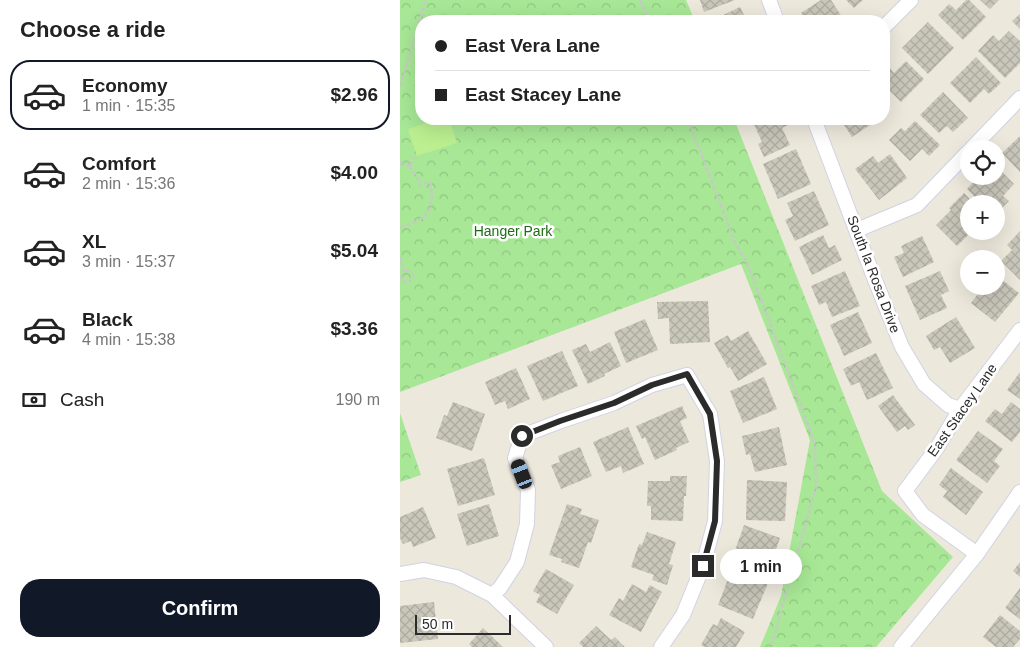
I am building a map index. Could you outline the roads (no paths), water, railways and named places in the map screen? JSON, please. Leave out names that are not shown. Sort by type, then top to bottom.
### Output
[{"type":"street","points":[[769,0],[775,15]]},
{"type":"street","points":[[890,21],[911,0]]},
{"type":"street","points":[[980,140],[1020,98]]},
{"type":"street","name":"South la Rosa Drive","points":[[816,125],[902,347],[924,384],[948,405],[960,409]]},
{"type":"street","points":[[857,230],[916,205],[960,160]]},
{"type":"street","name":"East Stacey Lane","points":[[977,554],[923,515],[905,490],[936,448],[960,409],[1020,330]]},
{"type":"street","points":[[492,595],[500,588],[517,562],[527,524],[528,490],[515,458],[522,436],[614,403],[652,385],[687,374],[710,414],[717,461],[715,521],[703,566],[683,616],[661,647]]},
{"type":"street","points":[[901,647],[977,554],[1018,498]]},
{"type":"street","points":[[400,574],[424,570],[456,577],[492,595],[546,647]]},
{"type":"park label","name":"Hanger Park","points":[[513,231]]}]
